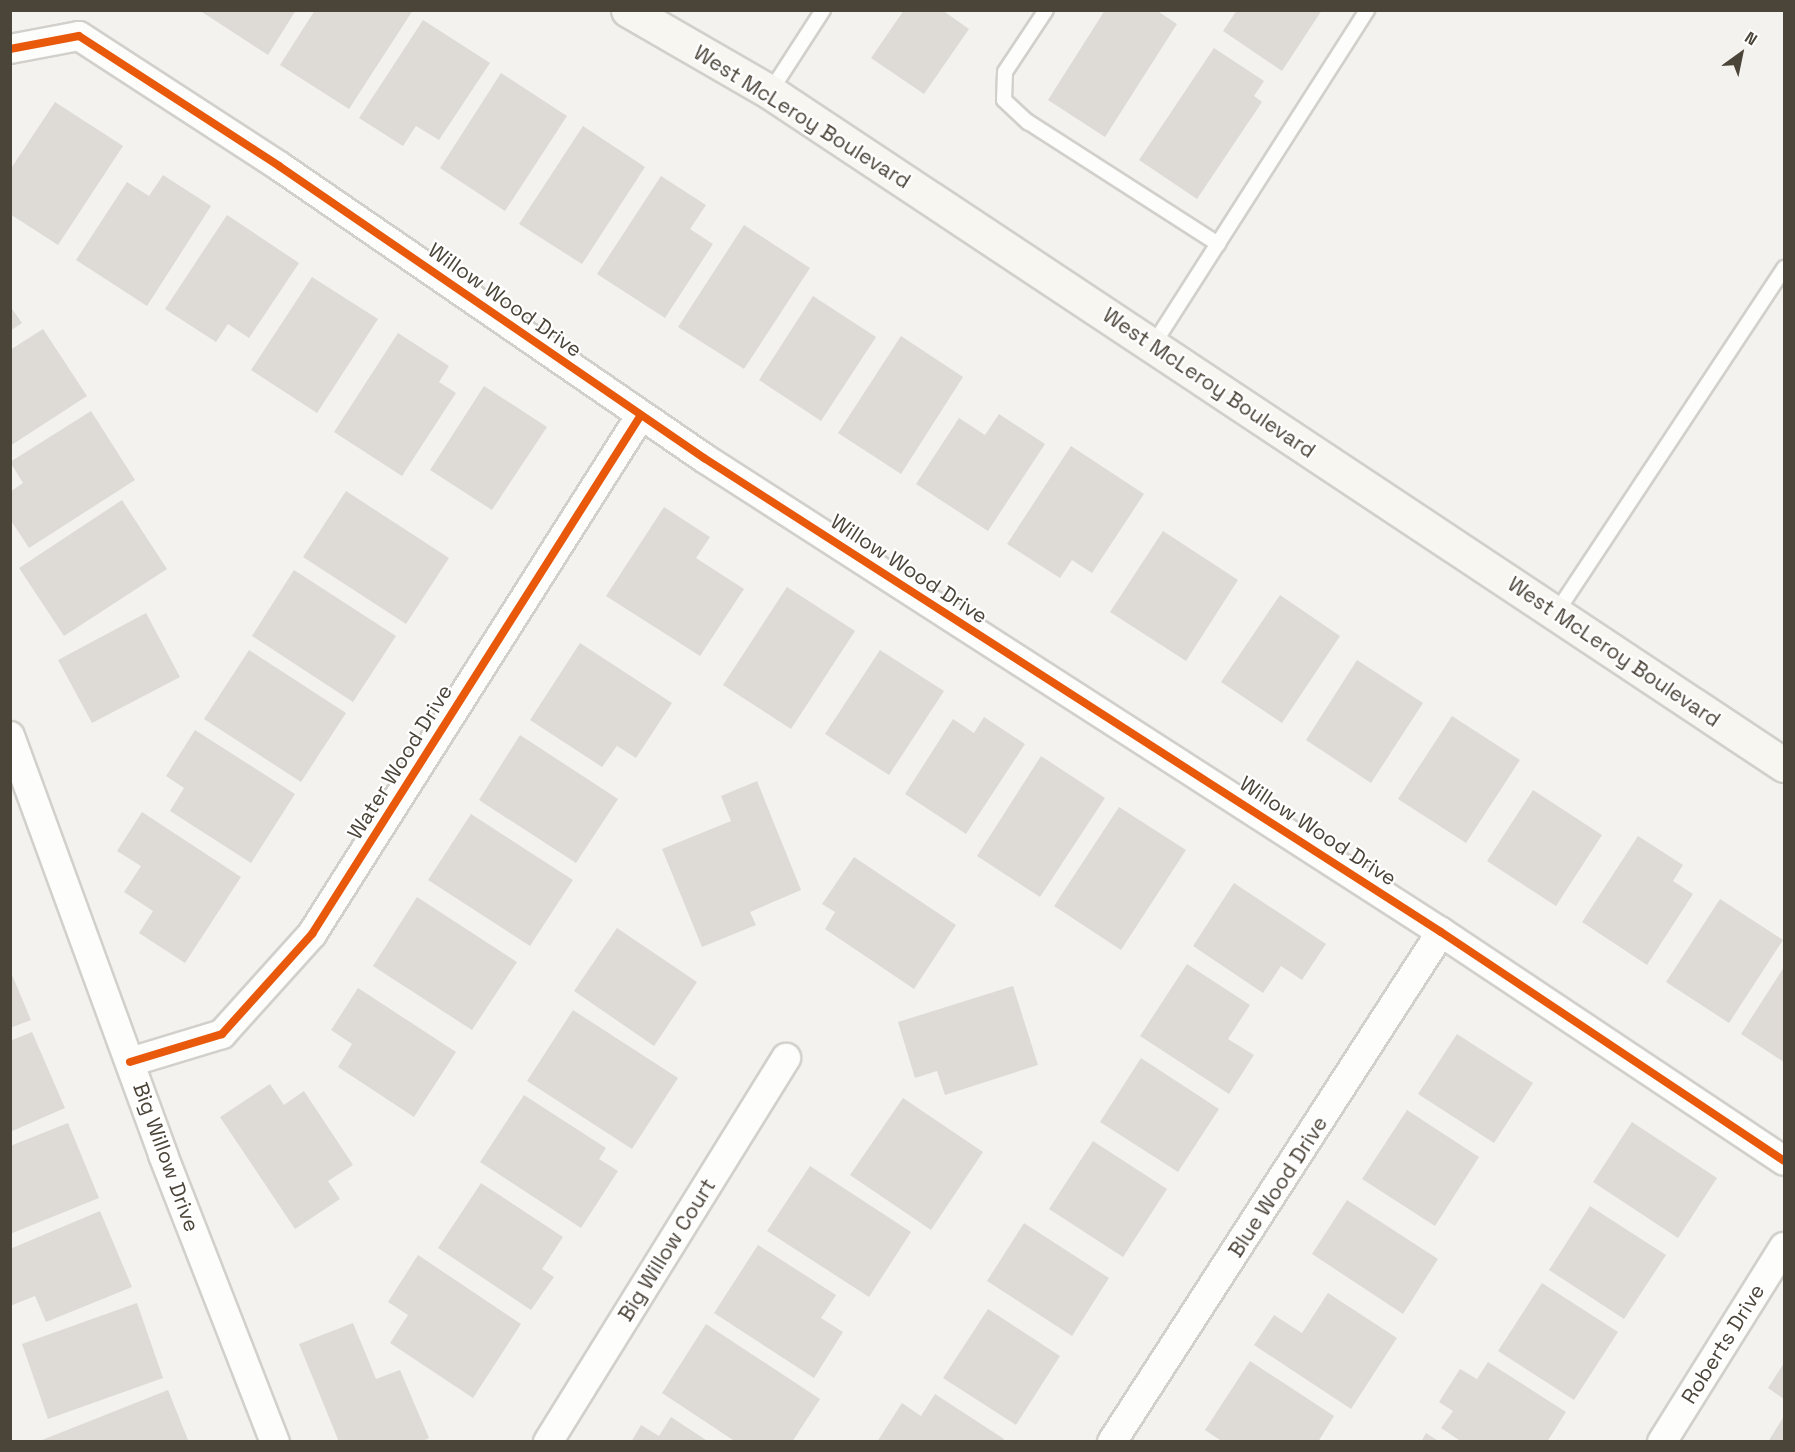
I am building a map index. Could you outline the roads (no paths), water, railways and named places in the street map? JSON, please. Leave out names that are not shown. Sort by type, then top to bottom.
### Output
[{"type":"main road","name":"West McLeroy Boulevard","points":[[628,10],[770,92],[1785,765]]},
{"type":"street","name":"Willow Wood Drive","points":[[10,49],[79,36],[279,166],[641,415],[1442,932],[1785,1161]]},
{"type":"street","name":"Water Wood Drive","points":[[130,1062],[222,1034],[312,934],[641,415]]},
{"type":"street","name":"Big Willow Drive","points":[[10,736],[164,1155],[275,1442]]},
{"type":"street","name":"Blue Wood Drive","points":[[1112,1442],[1442,932]]},
{"type":"street","name":"Big Willow Court","points":[[548,1442],[786,1058]]},
{"type":"street","name":"Roberts Drive","points":[[1662,1442],[1785,1247]]},
{"type":"lane","points":[[770,92],[823,10]]},
{"type":"lane","points":[[1046,10],[1005,72],[1004,100],[1028,122],[1218,244]]},
{"type":"lane","points":[[1153,345],[1367,10]]},
{"type":"lane","points":[[1556,613],[1785,268]]}]
